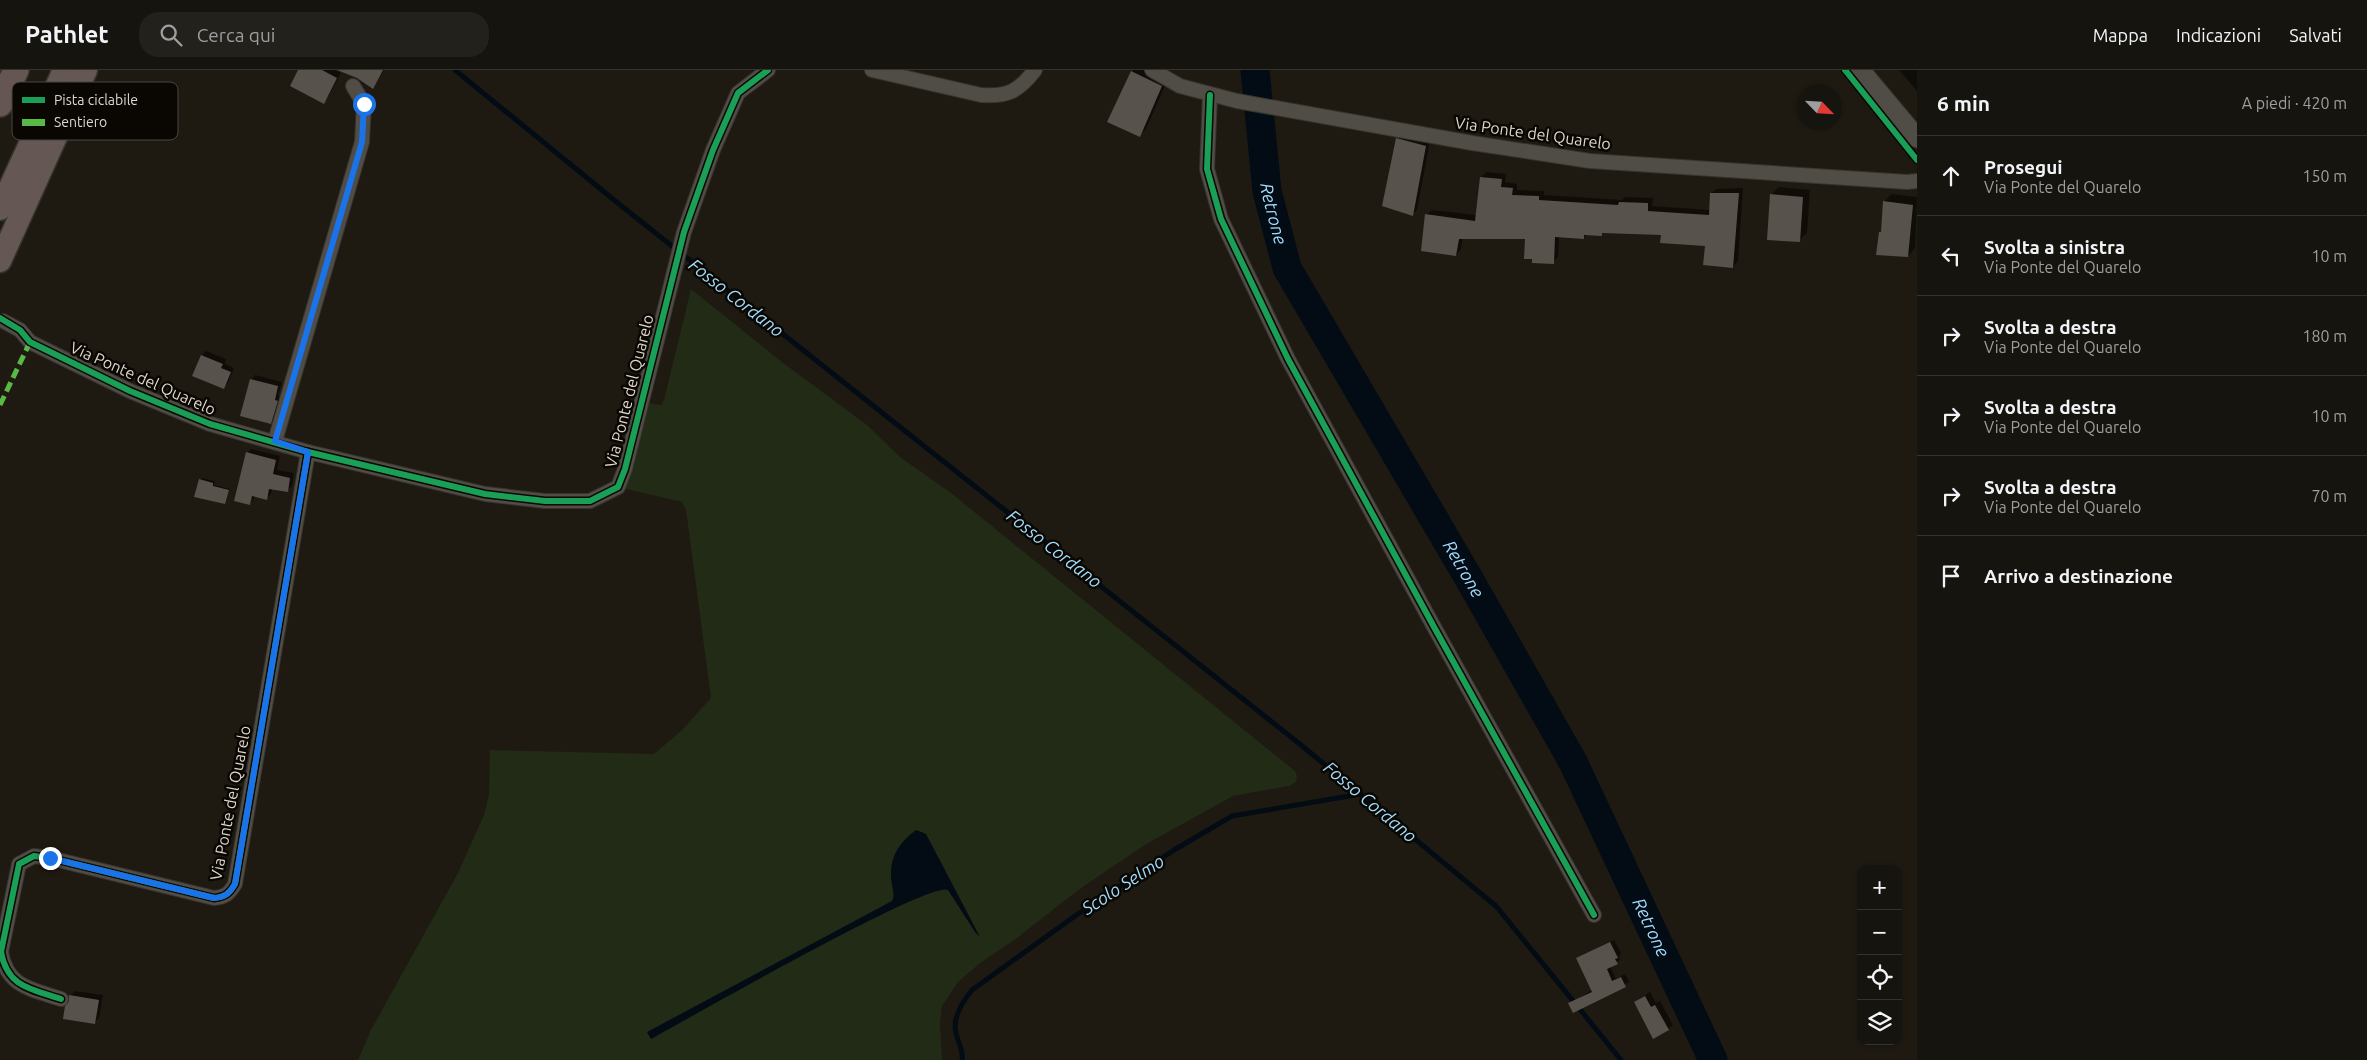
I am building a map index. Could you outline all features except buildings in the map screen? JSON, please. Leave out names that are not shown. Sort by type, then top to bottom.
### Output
[{"type":"highway","points":[[0,104],[16,70]]},
{"type":"highway","points":[[59,82],[64,70]]},
{"type":"highway","points":[[81,82],[86,70]]},
{"type":"highway","points":[[0,210],[32,140]]},
{"type":"highway","points":[[0,261],[54,140]]},
{"type":"main road","points":[[1860,70],[1917,138]]},
{"type":"street","name":"Via Ponte del Quarelo","points":[[3,321],[20,330],[30,342],[130,391],[210,424],[275,441],[308,452],[485,494],[544,501],[590,501],[600,498],[618,487],[625,469],[684,232],[716,143],[738,93],[768,70]]},
{"type":"street","points":[[872,70],[982,95],[998,96],[1012,92],[1025,83],[1035,70]]},
{"type":"street","name":"Via Ponte del Quarelo","points":[[1152,70],[1180,86],[1237,101],[1590,161],[1908,182],[1917,181]]},
{"type":"street","points":[[275,441],[362,142],[364,104],[353,86]]},
{"type":"street","points":[[1210,95],[1207,170],[1221,219],[1293,368],[1594,916]]},
{"type":"street","name":"Via Ponte del Quarelo","points":[[61,1000],[15,981],[6,973],[3,964],[1,952],[19,864],[34,856],[50,858],[214,898],[230,893],[235,884],[308,452]]},
{"type":"green space","points":[[691,289],[782,362],[867,425],[900,457],[951,493],[1295,771],[1297,776],[1296,782],[1289,786],[1233,796],[1148,843],[1081,888],[1017,938],[979,964],[958,982],[942,1006],[940,1025],[942,1060],[358,1060],[371,1030],[458,873],[484,815],[489,795],[490,750],[654,754],[682,730],[711,698],[686,510],[682,502],[618,487],[641,402],[661,405],[664,400]]},
{"type":"shaded area","points":[[916,830],[926,834],[980,937],[948,890],[931,893],[855,928],[805,954],[651,1039],[647,1032],[892,901],[894,895],[891,868],[895,854],[903,842]]},
{"type":"waterway","name":"Fosso Cordano","points":[[455,70],[619,204],[1301,745],[1496,906],[1621,1060]]},
{"type":"waterway","name":"Retrone","points":[[1255,70],[1267,191],[1287,268],[1468,577],[1573,762],[1713,1060]]},
{"type":"waterway","name":"Scolo Selmo","points":[[962,1060],[962,1050],[955,1027],[962,1004],[972,990],[1075,916],[1174,850],[1232,816],[1361,794]]},
{"type":"marked path","points":[[0,405],[30,342]]},
{"type":"cycle path","points":[[0,318],[20,330],[30,342],[130,391],[210,424],[308,452],[485,494],[545,501],[590,501],[618,487],[625,469],[684,232],[713,150],[738,93],[768,70]]},
{"type":"cycle path","points":[[1845,70],[1917,160]]},
{"type":"cycle path","points":[[1210,95],[1207,169],[1221,219],[1288,359],[1594,915]]},
{"type":"cycle path","points":[[61,999],[22,985],[15,980],[4,964],[1,952],[19,864],[34,856],[50,858],[214,898],[226,894],[235,884],[308,452]]},
{"type":"route","points":[[50,858],[214,898],[230,893],[235,884],[308,452],[275,441],[362,142],[364,104]]}]
